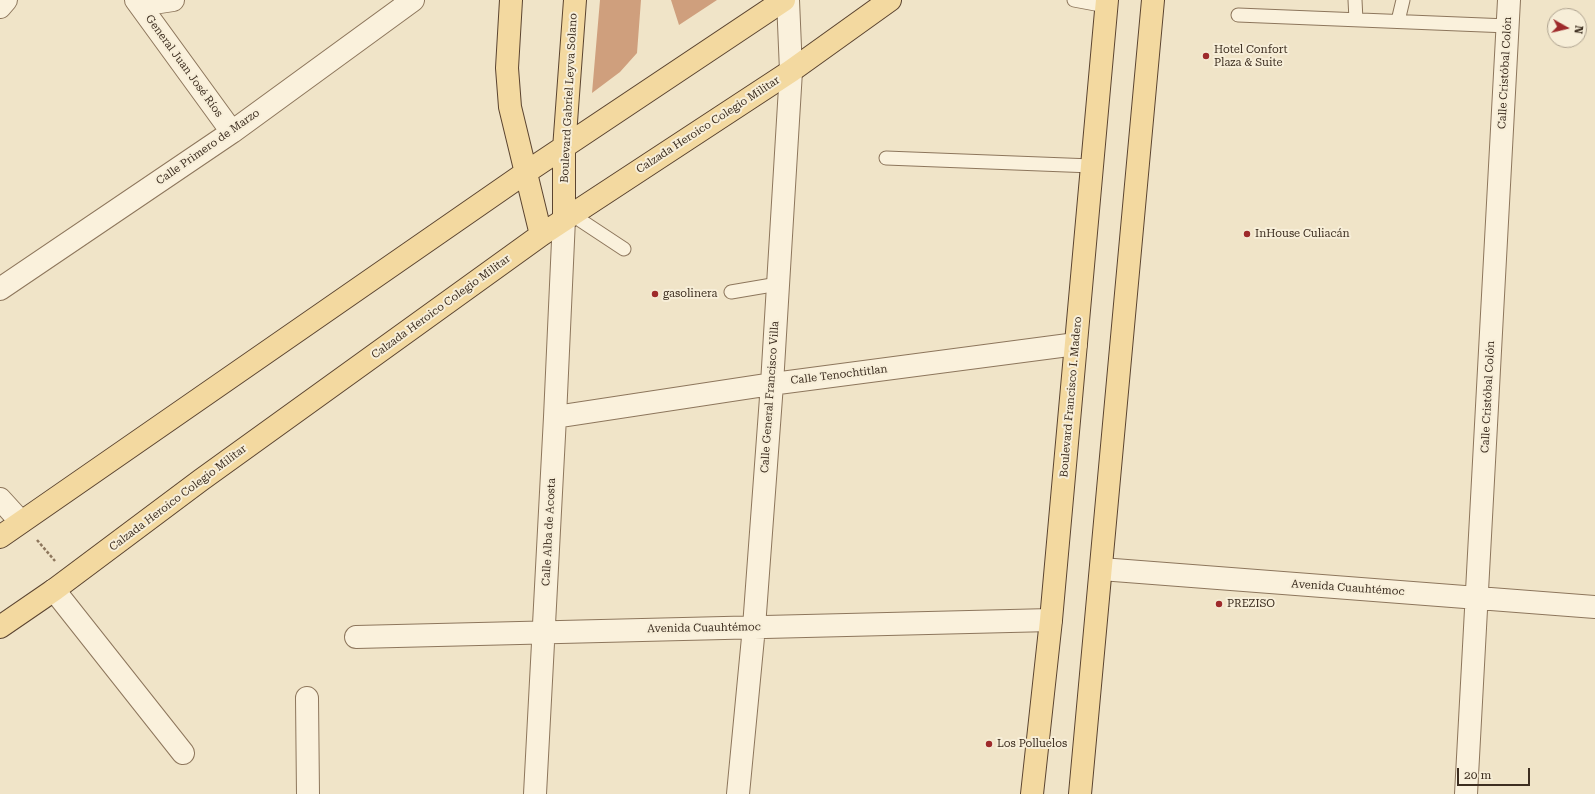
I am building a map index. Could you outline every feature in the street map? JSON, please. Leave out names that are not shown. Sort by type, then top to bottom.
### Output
[{"type":"main road","points":[[511,0],[507,68],[510,107],[541,235]]},
{"type":"main road","name":"Boulevard Gabriel Leyva Solano","points":[[568,217],[564,149],[575,0]]},
{"type":"main road","points":[[0,537],[525,173],[564,149],[784,0]]},
{"type":"main road","name":"Calzada Heroico Colegio Militar","points":[[0,627],[62,584],[201,480],[541,235],[791,71],[890,0]]},
{"type":"main road","points":[[1080,794],[1154,0]]},
{"type":"main road","name":"Boulevard Francisco I. Madero","points":[[1032,794],[1052,620],[1107,3]]},
{"type":"street","points":[[0,6],[6,0]]},
{"type":"street","points":[[138,2],[173,0]]},
{"type":"street","name":"Calle Primero de Marzo","points":[[0,289],[232,132],[413,0]]},
{"type":"street","name":"Calle General Francisco Villa","points":[[738,794],[754,627],[772,384],[791,71],[788,0]]},
{"type":"street","name":"Calle Cristóbal Colón","points":[[1466,794],[1510,0]]},
{"type":"street","name":"General Juan José Ríos","points":[[138,2],[232,132]]},
{"type":"street","name":"Calle Alba de Acosta","points":[[535,794],[555,418],[561,269],[568,217]]},
{"type":"street","points":[[541,235],[561,269]]},
{"type":"street","name":"Calle Tenochtitlan","points":[[555,418],[772,384],[1076,344]]},
{"type":"street","points":[[0,499],[21,522]]},
{"type":"street","name":"Avenida Cuauhtémoc","points":[[1101,569],[1595,607]]},
{"type":"street","points":[[62,584],[183,753]]},
{"type":"street","name":"Avenida Cuauhtémoc","points":[[356,637],[1052,620]]},
{"type":"street","points":[[307,698],[308,794]]},
{"type":"lane","points":[[1074,0],[1107,3]]},
{"type":"lane","points":[[1355,0],[1356,20]]},
{"type":"lane","points":[[1398,21],[1403,0]]},
{"type":"lane","points":[[1238,15],[1508,26]]},
{"type":"lane","points":[[886,158],[1092,166]]},
{"type":"lane","points":[[568,217],[624,249]]},
{"type":"lane","points":[[731,292],[778,284]]},
{"type":"path","points":[[21,522],[62,584]]},
{"type":"building","points":[[600,0],[641,0],[637,53],[620,72],[592,93]]},
{"type":"building","points":[[671,0],[717,0],[679,25]]},
{"type":"place","name":"Hotel Confort Plaza & Suite","points":[[1206,56]]},
{"type":"place","name":"InHouse Culiacán","points":[[1247,234]]},
{"type":"place","name":"gasolinera","points":[[655,294]]},
{"type":"place","name":"PREZISO","points":[[1219,604]]},
{"type":"place","name":"Los Polluelos","points":[[989,744]]}]
